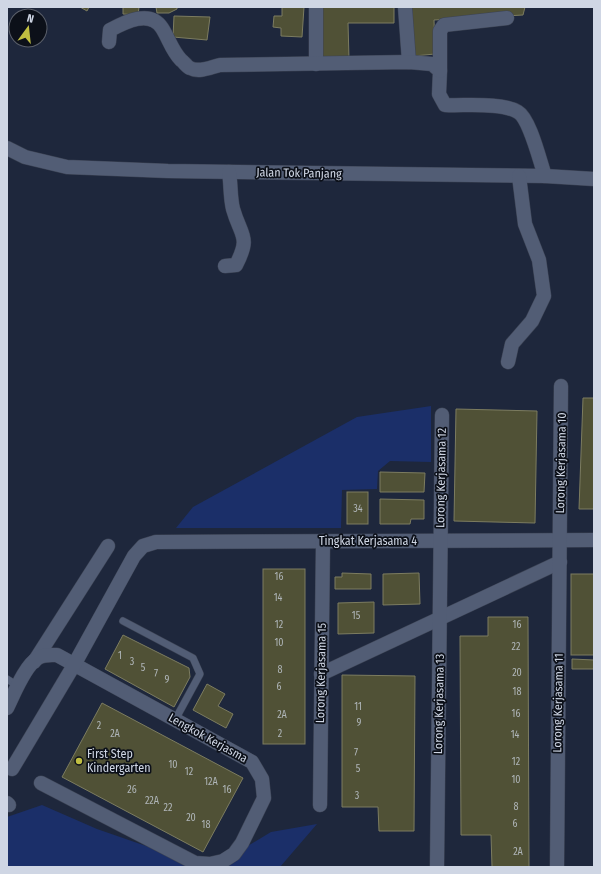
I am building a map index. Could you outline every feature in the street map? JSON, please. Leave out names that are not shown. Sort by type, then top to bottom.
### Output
[{"type":"street","points":[[316,7],[316,64]]},
{"type":"street","points":[[405,7],[409,62]]},
{"type":"street","points":[[507,18],[444,25],[440,31],[439,94],[445,105],[501,107],[518,112],[526,122],[545,176]]},
{"type":"street","points":[[109,42],[110,30],[130,19],[144,19],[156,22],[162,28],[176,55],[190,68],[201,70],[220,65],[409,62],[432,64],[440,71]]},
{"type":"street","name":"Jalan Tok Panjang","points":[[7,148],[25,157],[67,168],[229,172],[545,176],[594,179]]},
{"type":"street","points":[[225,266],[236,265],[244,250],[244,239],[233,208],[229,172]]},
{"type":"street","points":[[508,362],[512,344],[532,321],[544,296],[539,260],[525,224],[519,176]]},
{"type":"street","name":"Lorong Kerjasama 10","points":[[560,540],[561,386]]},
{"type":"street","name":"Lorong Kerjasama 12","points":[[441,540],[442,415]]},
{"type":"street","name":"Lorong Kerjasama 13","points":[[437,867],[441,540]]},
{"type":"street","name":"Lorong Kerjasama 11","points":[[557,867],[560,540]]},
{"type":"street","name":"Tingkat Kerjasama 4","points":[[74,665],[134,556],[143,546],[156,542],[594,540]]},
{"type":"street","name":"Lorong Kerjasama 15","points":[[320,805],[322,541]]},
{"type":"street","points":[[7,708],[13,682],[34,662],[108,546]]},
{"type":"street","points":[[321,674],[560,562]]},
{"type":"street","name":"Lengkok Kerjasma","points":[[34,662],[38,658],[47,655],[57,655],[252,762],[262,779],[264,798],[242,843],[234,854],[223,861],[210,864],[195,863],[41,782]]},
{"type":"street","points":[[12,769],[74,665]]},
{"type":"lane","points":[[123,621],[193,658],[200,674],[176,720]]},
{"type":"shaded area","points":[[431,406],[431,462],[390,461],[378,471],[377,489],[342,490],[341,528],[176,528],[193,507],[357,417]]},
{"type":"shaded area","points":[[42,805],[97,829],[195,863],[223,861],[271,832],[317,824],[280,867],[7,867],[7,817]]},
{"type":"building","points":[[80,7],[89,7],[87,11]]},
{"type":"building","points":[[123,7],[139,7],[138,15],[123,14]]},
{"type":"building","points":[[156,7],[177,7],[177,9],[169,13],[157,13]]},
{"type":"building","points":[[282,7],[304,7],[302,37],[281,36],[281,28],[273,27],[274,16],[282,16]]},
{"type":"building","points":[[320,7],[394,7],[394,23],[348,23],[349,59],[320,59]]},
{"type":"building","points":[[410,7],[525,7],[523,15],[434,20],[435,54],[414,56]]},
{"type":"building","points":[[174,16],[210,17],[207,40],[173,37]]},
{"type":"building","points":[[583,398],[594,398],[594,509],[579,509]]},
{"type":"building","points":[[456,409],[537,411],[535,523],[454,521]]},
{"type":"building","points":[[380,472],[425,473],[424,492],[380,492]]},
{"type":"building","points":[[347,492],[368,492],[368,524],[347,524]]},
{"type":"building","points":[[380,499],[424,500],[424,519],[411,519],[410,524],[380,524]]},
{"type":"building","points":[[263,569],[305,569],[305,744],[263,744]]},
{"type":"building","points":[[342,573],[371,574],[371,589],[335,589],[335,577],[342,577]]},
{"type":"building","points":[[419,573],[420,604],[383,605],[383,574]]},
{"type":"building","points":[[571,574],[594,574],[594,655],[571,655]]},
{"type":"building","points":[[374,602],[374,633],[338,634],[338,603]]},
{"type":"building","points":[[488,617],[528,617],[529,867],[492,867],[491,835],[461,835],[460,636],[488,636]]},
{"type":"building","points":[[123,635],[189,668],[190,677],[174,707],[105,669]]},
{"type":"building","points":[[572,659],[594,660],[594,669],[572,669]]},
{"type":"building","points":[[342,675],[415,676],[414,831],[379,831],[378,807],[342,807]]},
{"type":"building","points":[[207,684],[225,694],[218,706],[233,714],[226,728],[193,710]]},
{"type":"building","points":[[102,703],[243,778],[203,852],[62,777]]},
{"type":"place","name":"First Step Kindergarten","points":[[79,761]]}]
